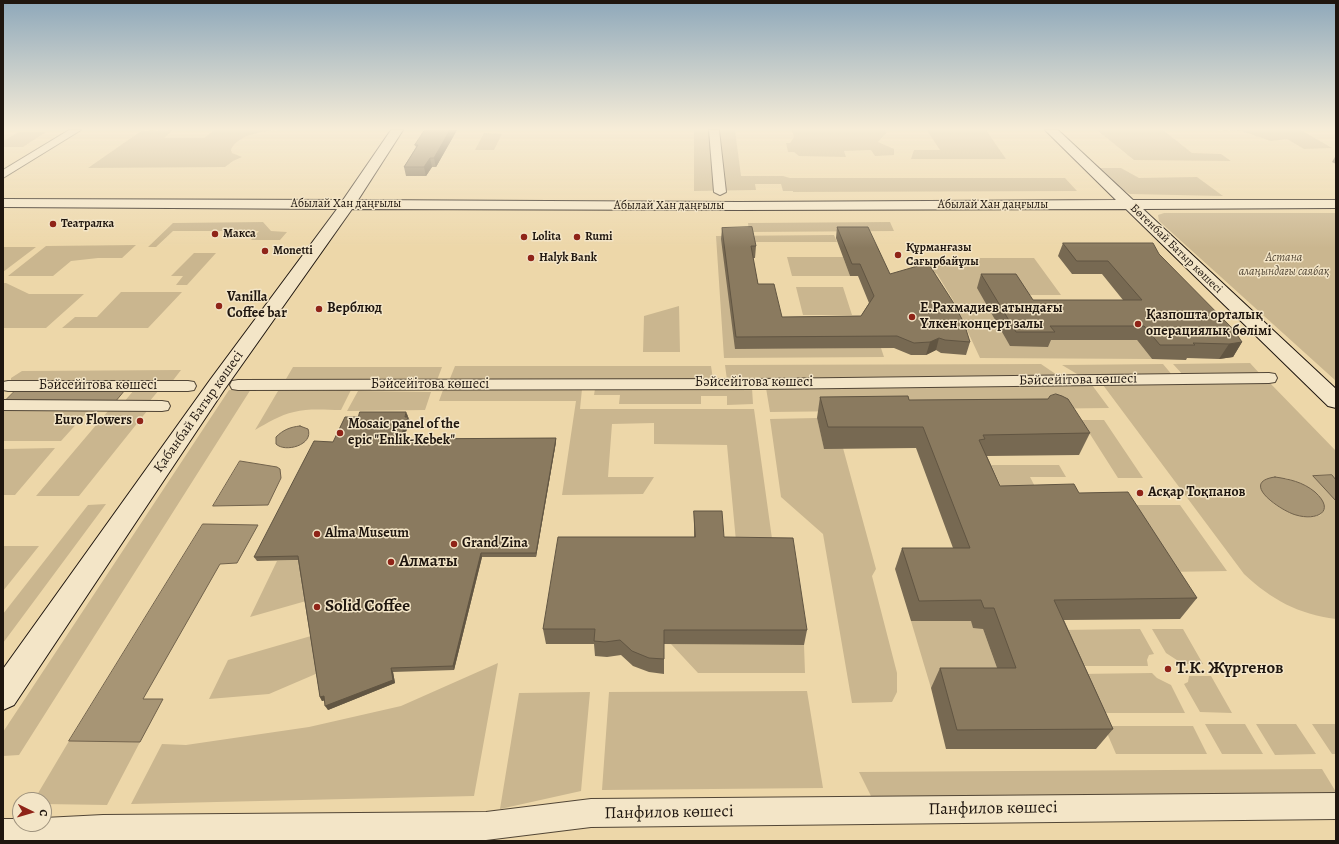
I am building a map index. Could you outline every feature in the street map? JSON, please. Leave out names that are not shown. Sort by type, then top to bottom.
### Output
[{"type":"street","points":[[3,175],[12,169]]},
{"type":"street","name":"Қабанбай Батыр көшесі","points":[[3,695],[217,385],[348,204],[371,169]]},
{"type":"street","points":[[718,169],[720,192]]},
{"type":"street","name":"Бөгенбай Батыр көшесі","points":[[1092,169],[1336,401]]},
{"type":"street","name":"Абылай Хан даңғылы","points":[[3,203],[732,206],[1336,204]]},
{"type":"street","name":"Бәйсейітова көшесі","points":[[238,385],[750,384],[1269,378]]},
{"type":"street","name":"Бәйсейітова көшесі","points":[[5,389],[188,386]]},
{"type":"street","name":"Бәйсейітова көшесі","points":[[3,405],[162,406]]},
{"type":"street","name":"Панфилов көшесі","points":[[3,833],[103,830],[486,826],[591,813],[1336,806]]},
{"type":"green space","points":[[694,169],[740,169],[741,176],[783,176],[790,178],[1065,178],[1077,191],[793,192],[783,191],[781,184],[755,184],[756,190],[694,191]]},
{"type":"green space","points":[[1099,169],[1123,169],[1139,178],[1197,177],[1223,196],[1130,194],[1118,187]]},
{"type":"green space","name":"Астана алаңындағы саябақ","points":[[1164,213],[1336,213],[1336,381],[1159,221],[1158,215]]},
{"type":"green space","points":[[263,222],[271,231],[287,232],[280,240],[251,240],[259,231],[173,231],[156,247],[148,247],[173,223]]},
{"type":"green space","points":[[890,222],[894,231],[749,232],[748,223]]},
{"type":"green space","points":[[834,235],[837,242],[751,242],[735,349],[881,348],[884,357],[724,358],[716,236]]},
{"type":"green space","points":[[136,245],[122,258],[98,258],[71,261],[53,276],[8,276],[46,246]]},
{"type":"green space","points":[[3,247],[36,247],[3,272]]},
{"type":"green space","points":[[194,253],[216,253],[187,285],[176,285],[183,276],[171,276]]},
{"type":"green space","points":[[787,257],[843,257],[850,276],[792,276]]},
{"type":"green space","points":[[917,258],[1034,258],[1061,295],[1016,295],[1044,340],[1137,340],[1152,359],[980,358],[953,300],[937,274],[918,266]]},
{"type":"green space","points":[[3,283],[29,294],[84,294],[46,328],[3,328]]},
{"type":"green space","points":[[796,287],[843,287],[852,315],[803,315]]},
{"type":"green space","points":[[121,292],[182,292],[148,328],[62,328],[75,317],[97,317]]},
{"type":"green space","points":[[679,306],[680,352],[643,352],[644,316]]},
{"type":"green space","points":[[1250,363],[1261,375],[1184,376],[1173,364]]},
{"type":"green space","points":[[1041,364],[1060,377],[727,380],[725,365]]},
{"type":"green space","points":[[1163,364],[1173,376],[1082,377],[1062,365]]},
{"type":"green space","points":[[455,366],[711,366],[713,379],[449,381]]},
{"type":"green space","points":[[293,367],[442,367],[436,383],[404,382],[405,379],[286,379]]},
{"type":"green space","points":[[181,370],[171,383],[11,381],[11,378],[22,371]]},
{"type":"green space","points":[[1269,382],[1336,451],[1336,619],[1310,614],[1286,604],[1265,591],[1244,574],[1103,385]],"holes":[[[1286,478],[1307,487],[1321,515],[1313,517],[1304,516],[1286,511],[1269,500],[1260,486]]]},
{"type":"green space","points":[[1092,385],[1109,408],[770,412],[766,388]]},
{"type":"green space","points":[[752,388],[753,404],[727,405],[727,396],[701,396],[701,404],[619,404],[620,395],[594,395],[595,389]]},
{"type":"green space","points":[[251,389],[19,755],[3,756],[3,732],[229,390]]},
{"type":"green space","points":[[582,389],[580,409],[754,409],[774,553],[737,552],[727,445],[654,444],[654,423],[612,424],[608,477],[654,477],[643,494],[562,495],[576,401],[439,401],[443,390]]},
{"type":"green space","points":[[134,390],[159,390],[149,402],[124,402]]},
{"type":"green space","points":[[351,390],[341,410],[312,410],[289,413],[255,430],[278,391]]},
{"type":"green space","points":[[358,391],[431,392],[425,410],[347,411]]},
{"type":"green space","points":[[3,409],[90,409],[61,441],[3,441]]},
{"type":"green space","points":[[108,411],[147,411],[79,496],[36,496]]},
{"type":"green space","points":[[817,418],[824,448],[843,448],[876,569],[872,576],[897,673],[897,692],[892,702],[852,703],[823,534],[781,497],[770,419]]},
{"type":"green space","points":[[1081,420],[1104,420],[1143,478],[1118,478]]},
{"type":"green space","points":[[55,448],[15,495],[3,495],[3,449]]},
{"type":"green space","points":[[991,465],[1059,465],[1066,477],[1030,477],[1041,498],[1007,499]]},
{"type":"green space","points":[[106,504],[3,643],[3,614],[88,505]]},
{"type":"green space","points":[[1123,505],[1180,505],[1227,571],[1165,572]]},
{"type":"green space","points":[[3,546],[39,546],[3,591]]},
{"type":"green space","points":[[300,560],[306,601],[250,617],[277,561]]},
{"type":"green space","points":[[911,621],[971,621],[983,629],[1004,688],[931,688]]},
{"type":"green space","points":[[1140,629],[1154,654],[1149,655],[1147,660],[1148,666],[1075,666],[1059,630]]},
{"type":"green space","points":[[1152,629],[1183,629],[1203,664],[1183,664],[1166,653]]},
{"type":"green space","points":[[311,636],[318,673],[269,694],[209,699],[228,660]]},
{"type":"green space","points":[[671,644],[804,645],[805,673],[698,673]]},
{"type":"green space","points":[[498,663],[474,796],[131,804],[162,744],[186,745],[309,727],[401,706]]},
{"type":"green space","points":[[1152,673],[1157,678],[1171,685],[1185,713],[1098,713],[1079,674]]},
{"type":"green space","points":[[1189,676],[1211,676],[1232,713],[1200,712],[1184,684],[1188,682]]},
{"type":"green space","points":[[807,691],[823,788],[602,790],[609,692]]},
{"type":"green space","points":[[590,692],[581,791],[500,809],[519,693]]},
{"type":"green space","points":[[1205,724],[1245,724],[1263,754],[1222,754]]},
{"type":"green space","points":[[1256,724],[1296,724],[1316,754],[1275,755]]},
{"type":"green space","points":[[1312,724],[1336,724],[1336,754],[1332,754]]},
{"type":"green space","points":[[1104,726],[1193,726],[1207,754],[1116,754]]},
{"type":"green space","points":[[69,741],[140,742],[107,805],[52,804],[52,792],[39,792]]},
{"type":"green space","points":[[1322,769],[1336,792],[872,798],[859,772]]},
{"type":"shaded area","points":[[16,390],[125,390],[115,402],[4,402]]},
{"type":"shaded area","points":[[300,426],[308,429],[309,435],[303,443],[298,446],[286,448],[280,447],[276,444],[276,437],[281,432]]},
{"type":"shaded area","points":[[240,461],[277,467],[280,469],[281,478],[268,505],[213,506]]},
{"type":"shaded area","points":[[1332,475],[1336,480],[1336,501],[1313,476]]},
{"type":"shaded area","points":[[1275,477],[1296,482],[1315,492],[1324,505],[1324,510],[1317,516],[1303,517],[1289,512],[1273,503],[1261,490],[1261,484],[1265,480]]},
{"type":"shaded area","points":[[203,524],[258,525],[237,563],[220,564],[143,699],[163,699],[140,742],[69,741]]},
{"type":"building","points":[[752,227],[756,246],[751,246],[758,284],[774,284],[782,317],[861,316],[874,296],[860,264],[852,264],[837,227],[868,227],[890,274],[928,263],[953,302],[964,323],[970,342],[945,340],[939,338],[930,342],[914,343],[897,336],[736,337],[722,228]]},
{"type":"building","points":[[1063,243],[1153,243],[1159,254],[1233,329],[1242,342],[1229,344],[1193,343],[1195,345],[1160,345],[1144,326],[1050,326],[1055,332],[1016,332],[981,274],[1016,274],[1033,300],[1142,300],[1108,261],[1077,261]]},
{"type":"building","points":[[1056,394],[1068,399],[1090,433],[983,435],[985,439],[979,440],[1000,486],[1074,484],[1079,493],[1128,492],[1197,598],[1054,600],[1113,729],[957,730],[940,668],[1016,668],[994,608],[984,608],[981,600],[919,601],[902,548],[970,548],[923,427],[828,427],[820,397],[908,396],[909,400],[1048,399],[1050,396]]},
{"type":"building","name":"Алматы","points":[[360,412],[406,412],[405,417],[408,417],[400,439],[556,438],[536,553],[481,553],[453,666],[391,668],[393,680],[325,706],[324,696],[320,697],[298,556],[254,557],[314,441],[333,442],[345,417],[358,417]]},
{"type":"building","points":[[694,511],[722,511],[724,537],[793,538],[807,630],[664,630],[664,659],[649,658],[632,651],[620,640],[605,642],[594,641],[595,629],[543,629],[558,537],[695,537]]},
{"type":"place","name":"Театралка","points":[[53,224]]},
{"type":"place","name":"Макса","points":[[215,234]]},
{"type":"place","name":"Lolita","points":[[524,237]]},
{"type":"place","name":"Rumi","points":[[577,237]]},
{"type":"place","name":"Monetti","points":[[265,251]]},
{"type":"place","name":"Құрманғазы Сағырбайұлы","points":[[898,255]]},
{"type":"place","name":"Halyk Bank","points":[[531,258]]},
{"type":"place","name":"Vanilla Coffee bar","points":[[219,306]]},
{"type":"place","name":"Верблюд","points":[[319,309]]},
{"type":"place","name":"Е.Рахмадиев атындағы Үлкен концерт залы","points":[[912,317]]},
{"type":"place","name":"Қазпошта орталық операциялық бөлімі","points":[[1138,324]]},
{"type":"place","name":"Euro Flowers","points":[[140,421]]},
{"type":"place","name":"Mosaic panel of the epic \"Enlik-Kebek\"","points":[[340,433]]},
{"type":"place","name":"Асқар Тоқпанов","points":[[1140,493]]},
{"type":"place","name":"Alma Museum","points":[[317,534]]},
{"type":"place","name":"Grand Zina","points":[[454,544]]},
{"type":"place","name":"Алматы","points":[[391,562]]},
{"type":"place","name":"Solid Coffee","points":[[317,607]]},
{"type":"place","name":"Т.К. Жүргенов","points":[[1168,669]]}]
